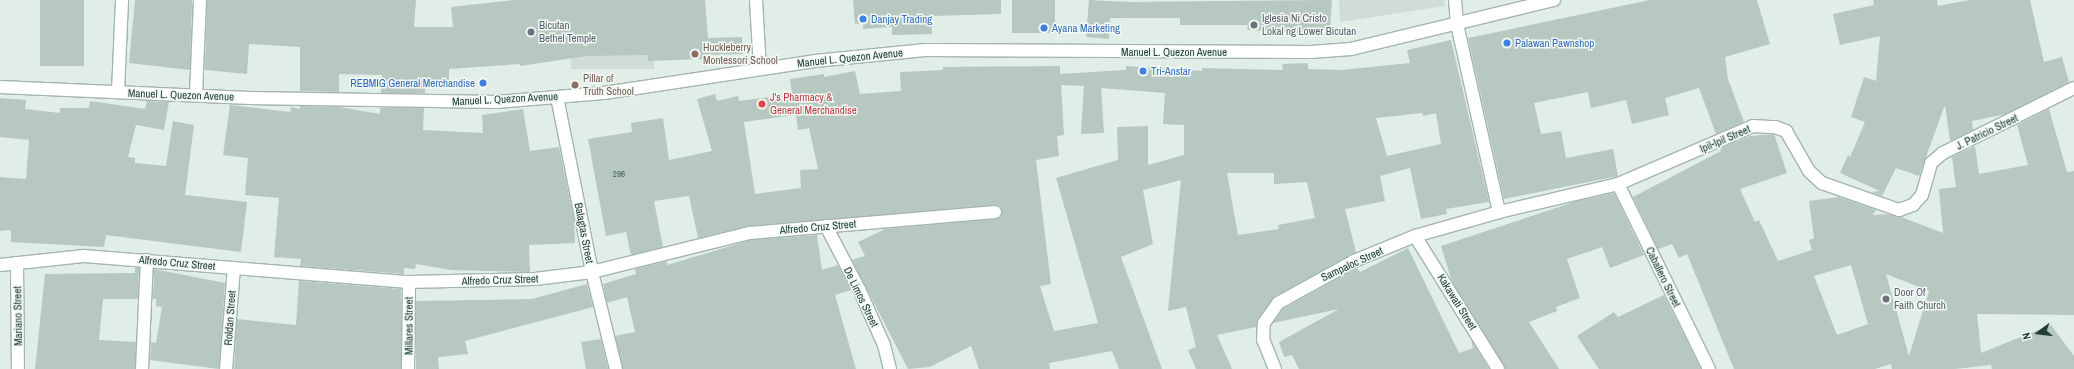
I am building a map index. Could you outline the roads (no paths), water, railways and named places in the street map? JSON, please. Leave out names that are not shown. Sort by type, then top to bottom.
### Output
[{"type":"street","points":[[118,92],[122,0]]},
{"type":"street","points":[[196,95],[200,0]]},
{"type":"street","points":[[756,0],[760,69]]},
{"type":"street","points":[[1455,0],[1458,24],[1499,212]]},
{"type":"street","name":"Manuel L. Quezon Avenue","points":[[0,86],[196,95],[436,102],[497,102],[557,97],[760,69],[925,50],[1311,52],[1351,49],[1554,0]]},
{"type":"street","name":"J. Patricio Street","points":[[1922,195],[1931,163],[1943,153],[2074,88]]},
{"type":"street","name":"Balagtas Street","points":[[557,97],[592,272],[616,369]]},
{"type":"street","name":"Ipil-Ipil Street","points":[[1499,212],[1618,184],[1753,126],[1765,126],[1786,131],[1809,171],[1822,183],[1898,210],[1913,205],[1922,195]]},
{"type":"street","name":"Caballero Street","points":[[1618,184],[1709,369]]},
{"type":"street","name":"Alfredo Cruz Street","points":[[0,265],[84,256],[409,282],[535,279],[592,272],[750,233],[996,212]]},
{"type":"street","name":"Sampaloc Street","points":[[1276,369],[1263,340],[1264,323],[1278,302],[1354,261],[1415,236],[1499,212]]},
{"type":"street","name":"De Limos Street","points":[[826,226],[859,289],[884,346],[890,369]]},
{"type":"street","name":"Kakawati Street","points":[[1415,236],[1498,369]]},
{"type":"street","points":[[142,369],[147,260]]},
{"type":"street","name":"Mariano Street","points":[[17,263],[18,369]]},
{"type":"street","name":"Roldan Street","points":[[226,369],[234,268]]},
{"type":"street","name":"Millares Street","points":[[408,369],[409,282]]},
{"type":"place","name":"Danjay Trading","points":[[863,19]]},
{"type":"place","name":"Iglesia Ni Cristo Lokal ng Lower Bicutan","points":[[1254,25]]},
{"type":"place","name":"Ayana Marketing","points":[[1044,28]]},
{"type":"place","name":"Bicutan Bethel Temple","points":[[531,32]]},
{"type":"place","name":"Palawan Pawnshop","points":[[1507,43]]},
{"type":"place","name":"Huckleberry Montessori School","points":[[695,54]]},
{"type":"place","name":"Tri-Anstar","points":[[1143,71]]},
{"type":"place","name":"REBMIG General Merchandise","points":[[483,83]]},
{"type":"place","name":"Pillar of Truth School","points":[[575,85]]},
{"type":"place","name":"J's Pharmacy & General Merchandise","points":[[762,104]]},
{"type":"place","name":"Door Of Faith Church","points":[[1886,299]]}]
